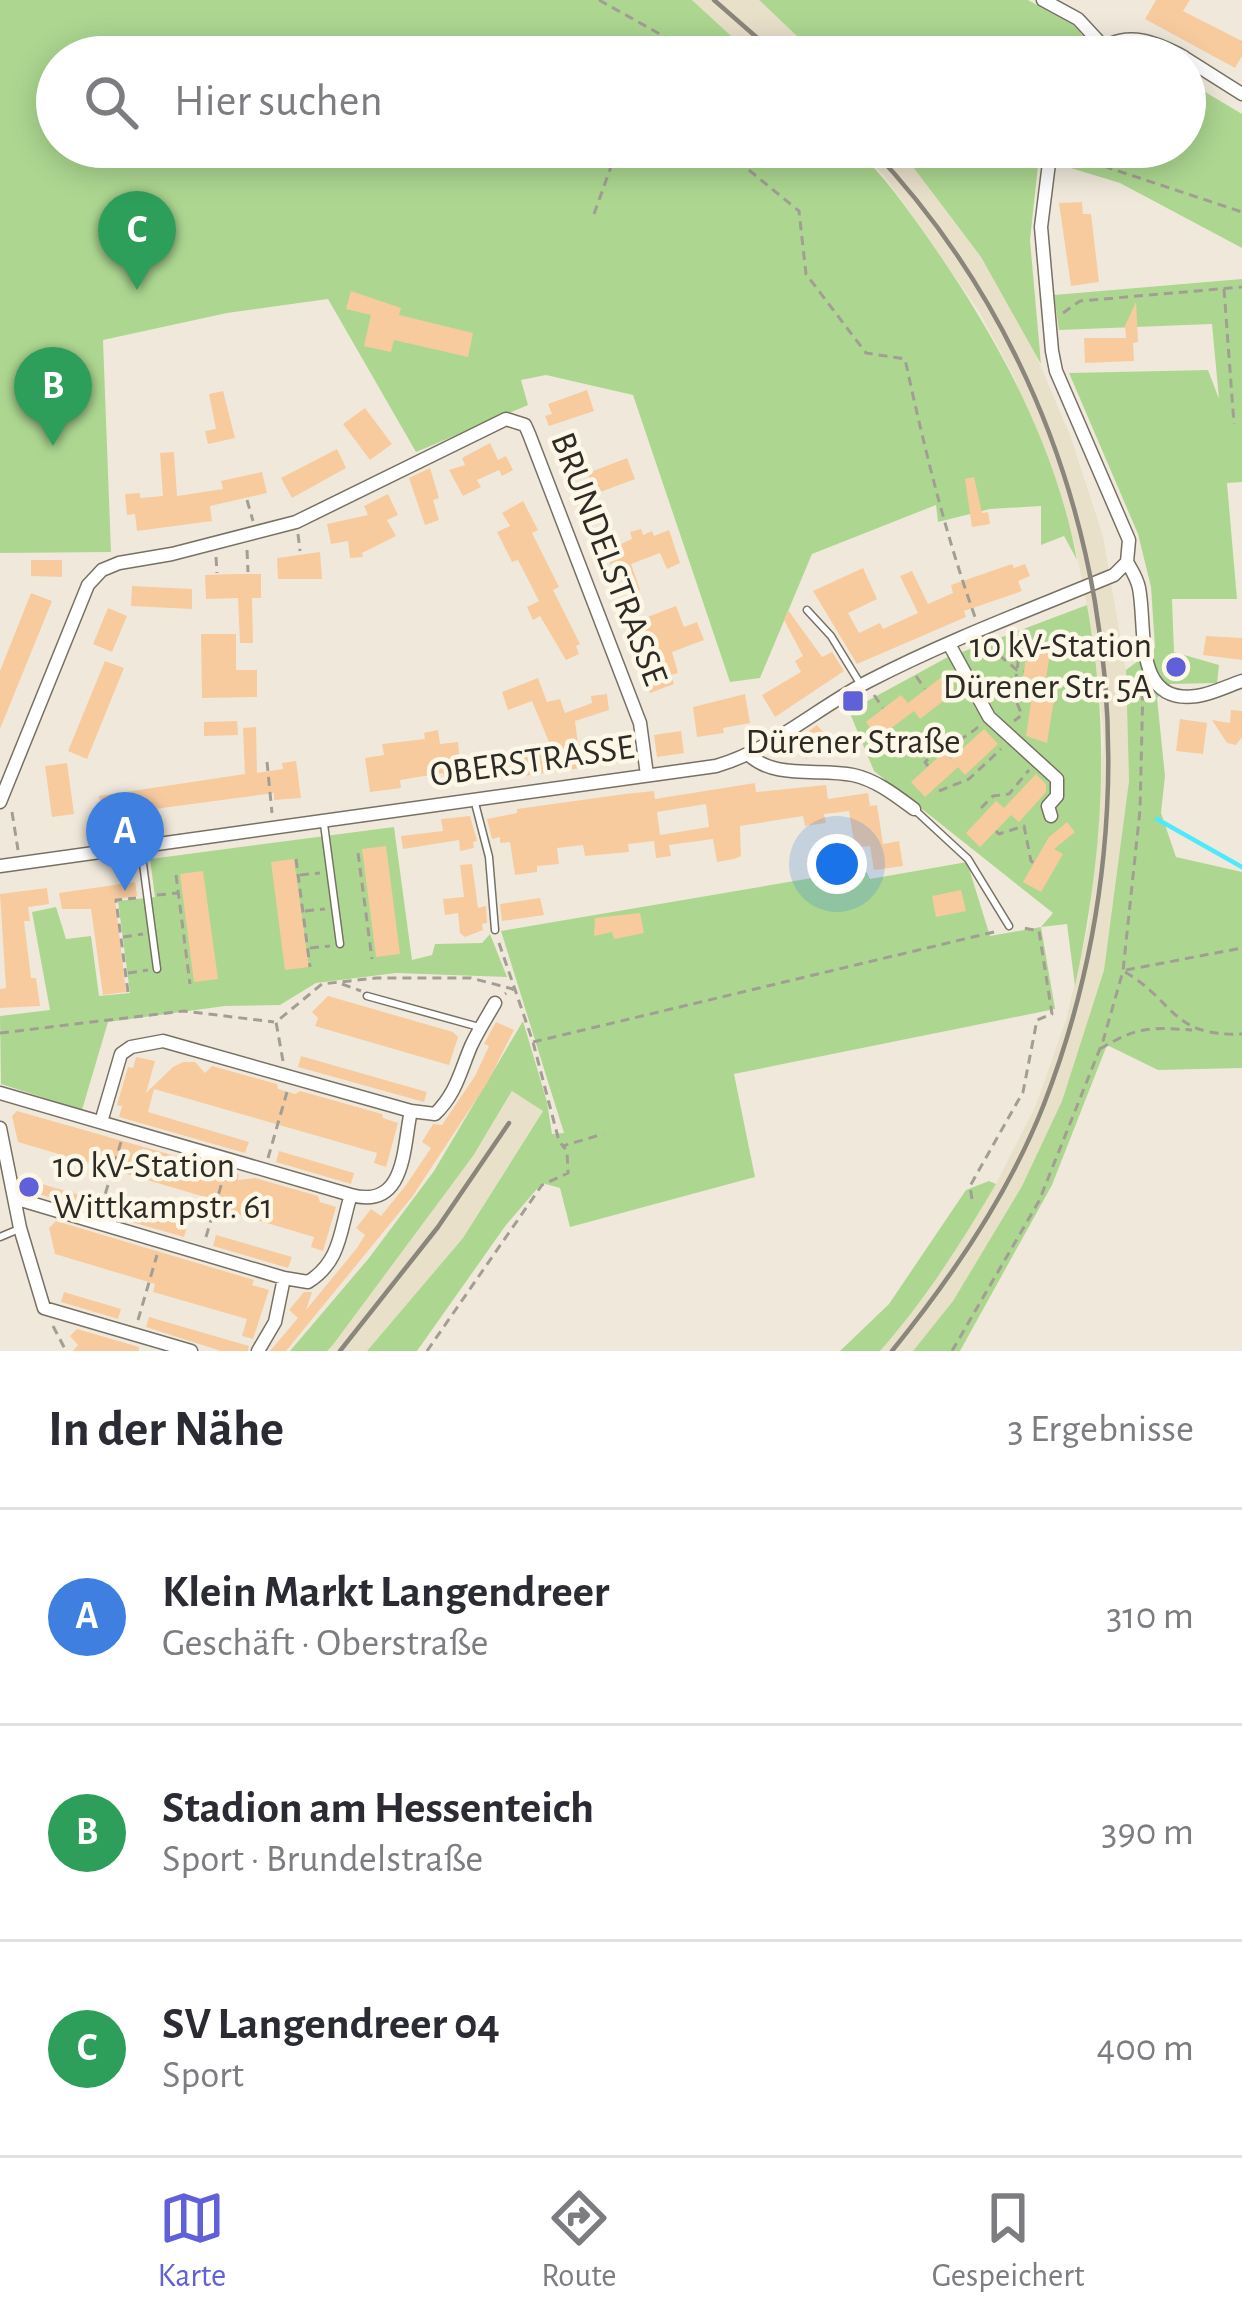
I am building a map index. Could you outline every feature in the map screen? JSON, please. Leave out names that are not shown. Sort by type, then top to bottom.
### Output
[{"type":"street","points":[[1043,0],[1071,6],[1089,36]]},
{"type":"street","points":[[1206,71],[1242,94]]},
{"type":"street","points":[[1048,168],[1041,227],[1056,371],[1129,540],[1127,562],[1138,583],[1147,669],[1162,690],[1181,697],[1208,694],[1242,681]]},
{"type":"street","name":"BRUNDELSTRASSE","points":[[0,802],[88,584],[102,570],[252,535],[311,516],[506,419],[525,425],[640,722],[647,775]]},
{"type":"street","name":"OBERSTRASSE","points":[[0,866],[716,766],[748,754],[863,684],[1114,575],[1127,562]]},
{"type":"street","points":[[950,644],[989,717],[1058,783],[1058,796],[1048,806],[1051,816]]},
{"type":"street","points":[[748,754],[770,768],[851,775],[886,789],[914,808]]},
{"type":"street","points":[[101,1122],[121,1054],[139,1044],[176,1041],[411,1111],[435,1114],[460,1082],[495,1003]]},
{"type":"street","points":[[0,1093],[351,1195],[377,1195],[395,1183],[408,1148],[411,1111]]},
{"type":"street","points":[[0,1128],[20,1228],[44,1308],[190,1351]]},
{"type":"street","points":[[14,1198],[308,1282],[343,1240],[351,1195]]},
{"type":"street","points":[[258,1351],[274,1322],[284,1278]]},
{"type":"lane","points":[[807,610],[863,684]]},
{"type":"lane","points":[[474,800],[489,857],[495,930]]},
{"type":"lane","points":[[914,808],[968,859],[1010,926]]},
{"type":"lane","points":[[323,820],[340,944]]},
{"type":"lane","points":[[140,846],[157,969]]},
{"type":"lane","points":[[367,996],[481,1028]]},
{"type":"lane","points":[[0,1237],[20,1228]]},
{"type":"path","points":[[599,0],[663,36]]},
{"type":"path","points":[[594,214],[610,168]]},
{"type":"path","points":[[747,168],[799,211],[806,274],[866,352],[905,359],[944,505],[943,525],[980,630]]},
{"type":"path","points":[[1111,168],[1242,212]]},
{"type":"path","points":[[1048,324],[1080,301],[1242,287]]},
{"type":"path","points":[[1223,288],[1234,424]]},
{"type":"path","points":[[1231,385],[1242,384]]},
{"type":"path","points":[[247,500],[252,535],[248,572]]},
{"type":"path","points":[[216,543],[217,574]]},
{"type":"path","points":[[1000,622],[1020,646],[1021,671],[1014,696],[1024,714]]},
{"type":"path","points":[[1000,655],[1021,671]]},
{"type":"path","points":[[906,663],[925,689]]},
{"type":"path","points":[[952,1351],[1040,1201],[1100,1049],[1124,971],[1140,810],[1141,693],[1147,669]]},
{"type":"path","points":[[863,684],[884,709]]},
{"type":"path","points":[[939,791],[969,779],[1024,714],[1023,700]]},
{"type":"path","points":[[928,766],[925,762],[943,746],[966,742],[989,717]]},
{"type":"path","points":[[267,762],[273,827]]},
{"type":"path","points":[[981,808],[993,796],[1010,794],[1036,762]]},
{"type":"path","points":[[6,788],[20,863]]},
{"type":"path","points":[[996,831],[1024,826],[1034,863]]},
{"type":"path","points":[[358,853],[372,959]]},
{"type":"path","points":[[296,859],[310,967]]},
{"type":"path","points":[[176,875],[190,984]]},
{"type":"path","points":[[116,900],[128,992]]},
{"type":"path","points":[[533,1042],[1010,926],[1039,931],[1052,1014],[1036,1020],[1023,1091],[970,1186],[972,1199]]},
{"type":"path","points":[[427,1351],[542,1185],[568,1173],[567,1151],[556,1132],[533,1042],[495,930]]},
{"type":"path","points":[[1124,971],[1242,948]]},
{"type":"path","points":[[1124,971],[1194,1030]]},
{"type":"path","points":[[338,982],[367,996]]},
{"type":"path","points":[[0,1033],[184,1010],[276,1022]]},
{"type":"path","points":[[1100,1049],[1124,1033],[1148,1027],[1242,1034]]},
{"type":"path","points":[[264,1171],[290,1081],[286,1073]]},
{"type":"path","points":[[97,1222],[125,1129]]},
{"type":"path","points":[[563,1146],[603,1134]]},
{"type":"path","points":[[201,1253],[230,1159]]},
{"type":"path","points":[[134,1336],[161,1241]]},
{"type":"path","points":[[44,1308],[66,1351]]},
{"type":"shaded area","points":[[692,0],[759,0],[797,36],[731,36]]},
{"type":"shaded area","points":[[876,168],[914,168],[981,257],[1027,334],[1070,435],[1103,536],[1126,670],[1129,781],[1104,970],[1062,1101],[1022,1186],[953,1301],[913,1351],[880,1351],[996,1184],[1036,1105],[1066,1020],[1089,922],[1104,741],[1093,635],[1075,546],[1051,471],[1014,377],[979,311]]},
{"type":"shaded area","points":[[513,1090],[543,1110],[463,1238],[367,1351],[327,1351],[473,1156]]},
{"type":"green space","points":[[0,0],[692,0],[731,36],[36,36],[36,168],[873,168],[955,277],[1000,353],[1054,474],[1077,560],[1064,536],[1041,545],[1041,506],[990,509],[938,522],[936,505],[812,554],[760,678],[730,682],[633,395],[546,375],[521,380],[528,405],[416,452],[328,299],[227,313],[103,340],[111,552],[0,553]]},
{"type":"green space","points":[[759,0],[1028,0],[1073,25],[1083,36],[797,36]]},
{"type":"green space","points":[[1206,93],[1242,114],[1242,248],[1120,183],[1071,168],[1206,168]]},
{"type":"green space","points":[[914,168],[1038,168],[1030,240],[1041,364],[981,257]]},
{"type":"green space","points":[[1242,279],[1242,482],[1227,483],[1237,599],[1172,599],[1174,652],[1219,665],[1217,683],[1169,684],[1157,698],[1165,776],[1161,813],[1176,857],[1242,872],[1242,1068],[1158,1070],[1107,1045],[1052,1185],[960,1351],[913,1351],[953,1301],[1022,1186],[1062,1101],[1104,970],[1129,781],[1126,670],[1155,648],[1151,587],[1138,534],[1069,373],[1208,370],[1219,399],[1212,324],[1059,330],[1054,295]]},
{"type":"green space","points":[[1087,605],[1099,702],[1100,796],[1092,890],[1075,986],[1067,924],[1041,927],[1053,913],[874,771],[849,711],[946,658]]},
{"type":"green space","points":[[394,827],[412,960],[432,955],[435,944],[482,943],[490,934],[507,977],[396,973],[316,983],[280,1005],[225,1006],[108,1022],[82,1110],[1,1084],[0,1016],[50,1010],[32,912],[56,907],[66,939],[91,936],[99,996],[130,993],[118,901],[155,897],[150,859]]},
{"type":"green space","points":[[967,862],[990,936],[1041,927],[1055,1009],[734,1074],[755,1177],[570,1227],[560,1188],[542,1183],[506,1225],[417,1351],[367,1351],[463,1238],[543,1111],[512,1091],[473,1156],[332,1346],[327,1351],[290,1351],[434,1171],[523,1021],[552,1134],[564,1133],[501,931],[865,869],[870,879]]},
{"type":"green space","points":[[989,1181],[996,1184],[956,1249],[880,1351],[840,1351],[889,1304],[966,1190]]},
{"type":"building","points":[[1156,0],[1190,0],[1183,11],[1242,41],[1242,56],[1235,68],[1206,52],[1206,36],[1176,36],[1145,19]]},
{"type":"building","points":[[1082,202],[1083,214],[1091,214],[1099,282],[1071,286],[1059,203]]},
{"type":"building","points":[[351,291],[401,308],[399,315],[473,333],[468,357],[394,340],[391,352],[364,346],[371,315],[346,309]]},
{"type":"building","points":[[1136,302],[1134,361],[1085,363],[1084,338],[1126,338],[1125,326]]},
{"type":"building","points":[[587,390],[594,411],[549,426],[548,404]]},
{"type":"building","points":[[223,391],[235,438],[208,444],[205,431],[216,429],[209,394]]},
{"type":"building","points":[[365,408],[392,444],[370,460],[343,424]]},
{"type":"building","points":[[490,443],[498,460],[506,456],[513,470],[502,476],[499,470],[477,480],[481,487],[463,496],[449,470],[465,465],[462,458]]},
{"type":"building","points":[[337,449],[346,468],[292,498],[281,478]]},
{"type":"building","points":[[174,452],[177,496],[223,489],[221,481],[262,472],[267,493],[210,506],[212,521],[137,531],[135,514],[127,515],[125,494],[163,496],[160,453]]},
{"type":"building","points":[[627,458],[635,479],[595,494],[588,473]]},
{"type":"building","points":[[430,468],[439,498],[433,500],[439,520],[425,525],[409,478]]},
{"type":"building","points":[[974,477],[982,513],[988,512],[990,524],[972,527],[965,479]]},
{"type":"building","points":[[388,494],[398,515],[387,520],[396,536],[362,553],[363,557],[350,558],[348,541],[331,544],[327,524],[368,515],[364,506]]},
{"type":"building","points":[[523,501],[538,530],[532,533],[559,587],[553,590],[580,644],[576,646],[579,654],[566,660],[540,616],[533,620],[527,607],[539,601],[497,532],[510,526],[502,513]]},
{"type":"building","points":[[641,529],[643,535],[652,531],[654,536],[669,530],[680,563],[667,569],[660,553],[631,564],[640,590],[630,593],[617,561],[610,564],[605,551],[632,539],[630,532]]},
{"type":"building","points":[[320,552],[322,579],[278,579],[277,558]]},
{"type":"building","points":[[31,560],[62,560],[62,577],[31,576]]},
{"type":"building","points":[[1012,564],[1014,568],[1025,564],[1030,576],[1018,581],[1022,591],[964,611],[966,617],[857,664],[813,591],[863,568],[877,599],[848,613],[859,633],[880,623],[883,629],[918,613],[900,576],[912,571],[928,604],[953,593],[951,585]]},
{"type":"building","points":[[261,574],[261,598],[252,598],[253,643],[240,643],[238,598],[206,599],[205,575]]},
{"type":"building","points":[[132,586],[192,589],[192,609],[131,606]]},
{"type":"building","points":[[31,593],[52,601],[0,729],[0,671]]},
{"type":"building","points":[[676,606],[684,627],[697,622],[704,640],[672,652],[678,673],[671,675],[674,684],[650,693],[643,673],[657,667],[637,621]]},
{"type":"building","points":[[108,608],[127,616],[112,652],[93,644]]},
{"type":"building","points":[[788,610],[822,657],[832,652],[844,671],[775,717],[762,695],[801,672],[795,661],[803,656],[784,620]]},
{"type":"building","points":[[201,634],[236,634],[236,670],[257,670],[257,697],[202,698]]},
{"type":"building","points":[[1206,636],[1242,638],[1242,660],[1203,655]]},
{"type":"building","points":[[1027,650],[1050,653],[1043,697],[1054,699],[1047,743],[1026,736],[1032,695],[1021,693]]},
{"type":"building","points":[[105,661],[124,668],[87,759],[68,751]]},
{"type":"building","points":[[943,676],[955,692],[920,719],[914,711],[878,738],[866,722],[901,695],[908,703]]},
{"type":"building","points":[[538,678],[547,702],[560,699],[565,713],[592,703],[591,696],[607,694],[609,710],[575,721],[578,744],[628,739],[631,761],[495,780],[491,757],[533,751],[532,744],[549,742],[532,701],[508,710],[502,692]]},
{"type":"building","points":[[745,694],[750,723],[697,737],[693,707]]},
{"type":"building","points":[[1231,710],[1242,711],[1242,737],[1236,745],[1227,743],[1212,720],[1230,723]]},
{"type":"building","points":[[1180,719],[1207,723],[1203,754],[1176,751]]},
{"type":"building","points":[[237,721],[238,735],[204,736],[204,722]]},
{"type":"building","points":[[817,725],[830,740],[806,759],[793,743]]},
{"type":"building","points":[[256,727],[257,773],[283,769],[282,763],[296,761],[301,798],[274,800],[274,793],[102,816],[99,796],[245,774],[243,728]]},
{"type":"building","points":[[984,729],[998,744],[965,775],[951,759]]},
{"type":"building","points":[[438,730],[440,744],[458,742],[462,779],[444,781],[443,773],[400,780],[401,788],[370,792],[365,758],[384,755],[382,744],[425,739],[424,733]]},
{"type":"building","points":[[681,731],[684,753],[657,757],[654,735]]},
{"type":"building","points":[[944,752],[958,767],[925,797],[911,782]]},
{"type":"building","points":[[67,763],[74,814],[52,817],[45,766]]},
{"type":"building","points":[[1036,774],[1046,784],[1046,792],[1019,822],[1011,815],[980,847],[966,833],[996,801],[1004,808]]},
{"type":"building","points":[[755,783],[756,792],[826,785],[828,799],[868,793],[870,806],[877,805],[883,844],[899,841],[903,866],[874,870],[870,846],[855,848],[849,811],[824,814],[826,823],[805,826],[803,816],[740,826],[741,856],[734,859],[717,862],[713,839],[669,845],[671,856],[656,858],[654,841],[628,844],[629,852],[585,856],[583,845],[557,848],[559,864],[515,875],[510,842],[492,839],[487,819],[517,813],[517,809],[625,794],[654,791],[655,799]],"holes":[[[706,804],[709,827],[660,835],[657,812]]]},
{"type":"building","points":[[470,816],[477,841],[474,848],[460,851],[459,840],[403,849],[401,836],[443,831],[441,819]]},
{"type":"building","points":[[1067,822],[1075,832],[1054,849],[1063,854],[1041,892],[1023,882],[1049,837]]},
{"type":"building","points":[[386,846],[400,954],[376,957],[362,849]]},
{"type":"building","points":[[294,859],[309,967],[285,970],[271,862]]},
{"type":"building","points":[[472,864],[478,908],[486,906],[487,923],[482,924],[483,930],[465,937],[460,933],[458,913],[445,915],[443,899],[464,897],[460,865]]},
{"type":"building","points":[[203,871],[218,979],[194,982],[180,874]]},
{"type":"building","points":[[135,882],[137,896],[115,899],[126,992],[103,995],[91,909],[62,909],[59,893]]},
{"type":"building","points":[[47,888],[49,904],[28,907],[30,921],[24,921],[31,978],[36,978],[40,1006],[0,1008],[0,989],[6,988],[0,894]]},
{"type":"building","points":[[961,890],[966,911],[936,917],[932,896]]},
{"type":"building","points":[[540,898],[544,915],[502,921],[500,904]]},
{"type":"building","points":[[640,913],[644,933],[614,939],[612,932],[594,936],[595,918]]},
{"type":"building","points":[[328,996],[453,1032],[458,1037],[449,1065],[315,1026],[318,1018],[312,1012]]},
{"type":"building","points":[[496,1022],[514,1030],[487,1083],[412,1197],[286,1351],[270,1351],[298,1318],[289,1310],[304,1292],[312,1292],[306,1310],[357,1248],[365,1235],[356,1228],[371,1209],[381,1216],[406,1185],[431,1148],[422,1142],[433,1124],[442,1125],[475,1076]]},
{"type":"building","points":[[301,1056],[427,1092],[424,1102],[298,1067]]},
{"type":"building","points":[[136,1057],[155,1061],[146,1093],[173,1067],[195,1062],[205,1073],[212,1066],[277,1084],[278,1089],[295,1094],[300,1091],[382,1114],[398,1123],[386,1167],[374,1163],[377,1153],[154,1089],[148,1112],[249,1142],[245,1153],[119,1117],[122,1106],[117,1105],[128,1067],[133,1068]]},
{"type":"building","points":[[17,1111],[239,1174],[238,1180],[255,1178],[318,1196],[320,1202],[336,1207],[323,1251],[311,1247],[314,1237],[220,1209],[222,1202],[18,1142],[12,1116]]},
{"type":"building","points":[[279,1151],[354,1173],[351,1184],[276,1162]]},
{"type":"building","points":[[21,1178],[83,1196],[86,1192],[82,1207],[29,1191]]},
{"type":"building","points":[[114,1205],[187,1226],[184,1237],[111,1216]]},
{"type":"building","points":[[56,1221],[254,1280],[252,1285],[269,1290],[253,1339],[242,1336],[247,1319],[153,1292],[155,1284],[55,1254],[49,1228]]},
{"type":"building","points":[[216,1235],[292,1257],[288,1268],[213,1246]]},
{"type":"building","points":[[64,1292],[121,1309],[118,1319],[61,1302]]},
{"type":"building","points":[[149,1317],[249,1346],[248,1351],[221,1351],[146,1327]]},
{"type":"building","points":[[77,1329],[139,1347],[139,1351],[73,1351],[78,1345],[70,1336]]},
{"type":"waterway","points":[[1157,819],[1242,867]]},
{"type":"railway","points":[[714,0],[755,36]]},
{"type":"railway","points":[[887,168],[952,248],[1017,358],[1064,477],[1095,600],[1108,727],[1104,854],[1082,981],[1044,1104],[977,1234],[892,1351]]},
{"type":"railway","points":[[340,1351],[438,1227],[509,1123]]},
{"type":"place","name":"SV Langendreer 04","points":[[137,290]]},
{"type":"place","name":"Stadion am Hessenteich","points":[[53,446]]},
{"type":"place","name":"10 kV-Station Dürener Str. 5A","points":[[1176,667]]},
{"type":"place","name":"Dürener Straße","points":[[853,701]]},
{"type":"place","name":"Klein Markt Langendreer","points":[[125,891]]},
{"type":"place","name":"10 kV-Station Wittkampstr. 61","points":[[29,1187]]}]
